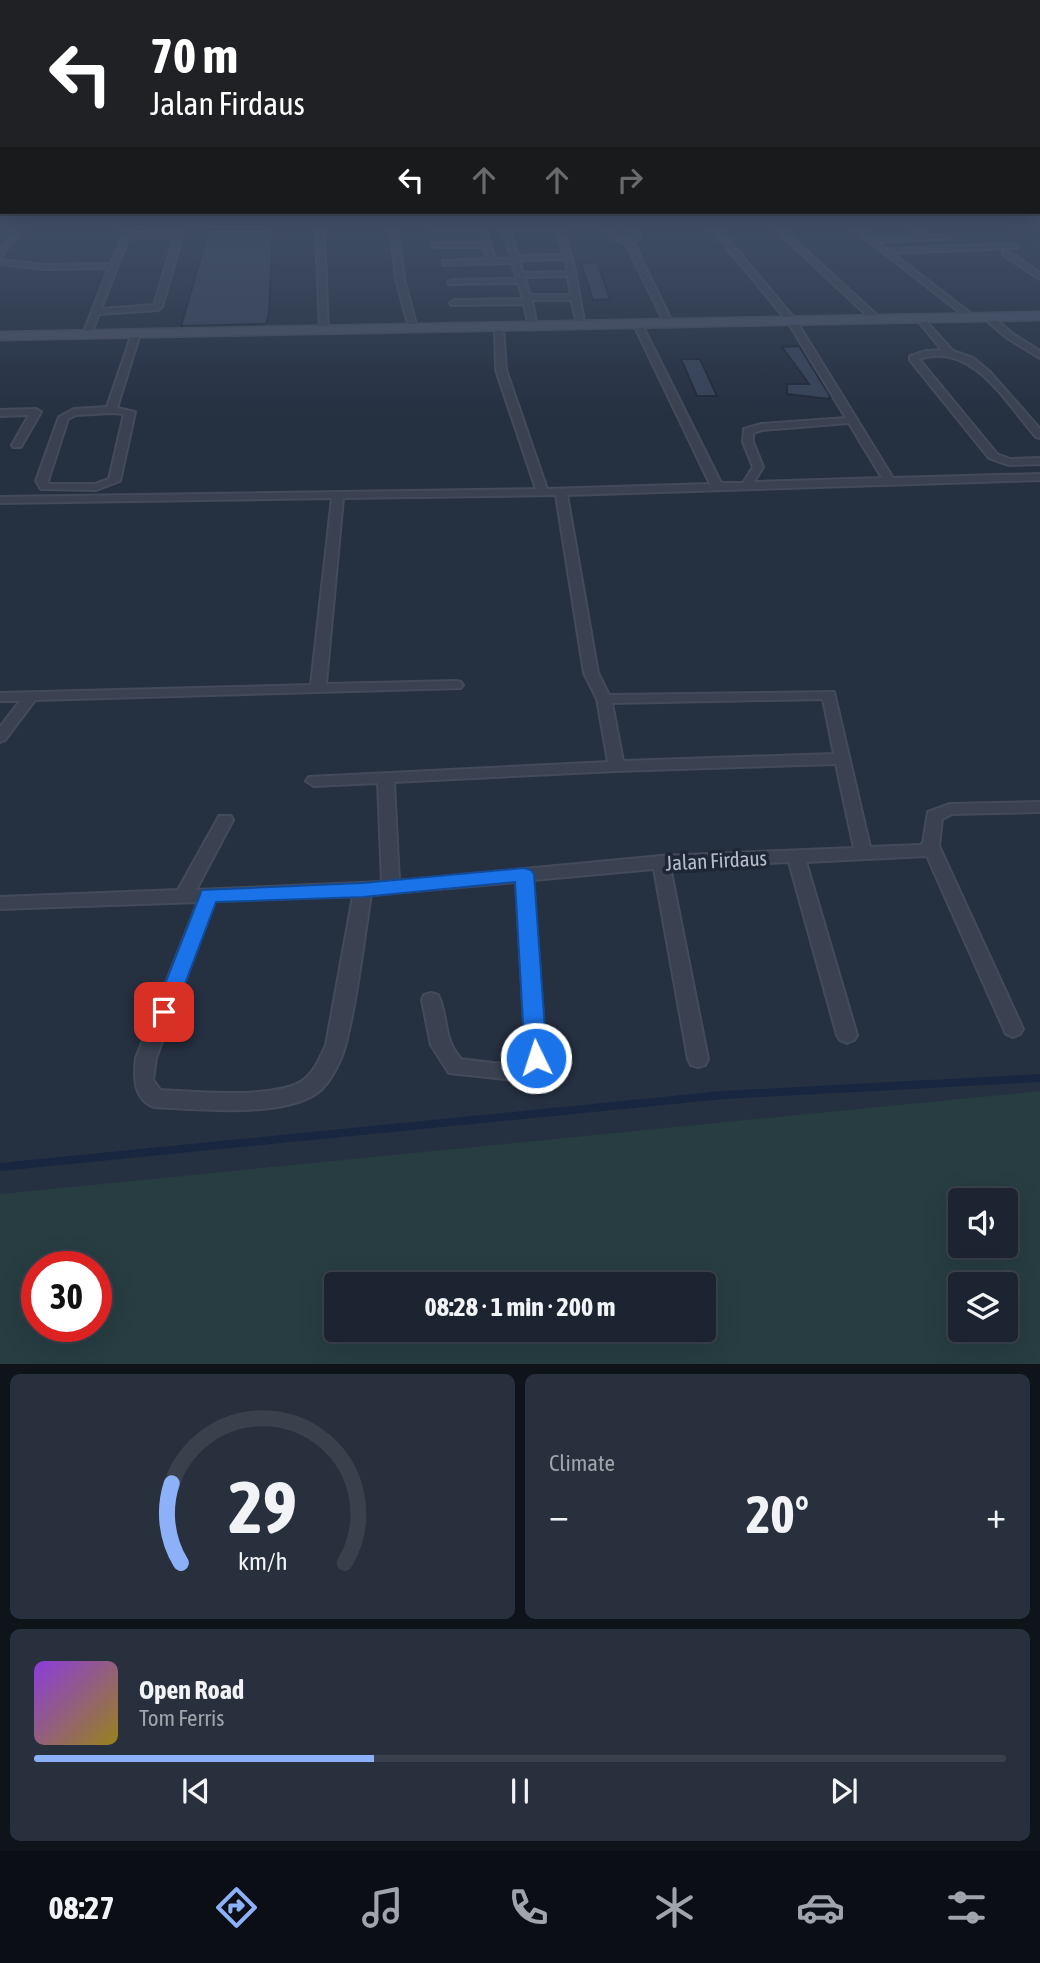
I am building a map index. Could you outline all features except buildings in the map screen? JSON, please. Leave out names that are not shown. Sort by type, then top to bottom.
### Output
[{"type":"main road","points":[[1,338],[87,334],[1040,316]]},
{"type":"street","points":[[87,334],[107,288]]},
{"type":"street","points":[[97,312],[158,307],[163,288]]},
{"type":"street","points":[[322,288],[324,330]]},
{"type":"street","points":[[402,288],[413,328]]},
{"type":"street","points":[[524,288],[533,327]]},
{"type":"street","points":[[573,288],[582,326]]},
{"type":"street","points":[[651,288],[669,324]]},
{"type":"street","points":[[764,288],[792,321],[890,482]]},
{"type":"street","points":[[842,288],[877,320]]},
{"type":"street","points":[[932,288],[971,318]]},
{"type":"street","points":[[454,303],[575,298]]},
{"type":"street","points":[[988,317],[1010,336],[1040,355]]},
{"type":"street","points":[[920,318],[950,354]]},
{"type":"street","points":[[638,324],[717,487]]},
{"type":"street","points":[[499,327],[501,370],[544,492]]},
{"type":"street","points":[[111,410],[136,334]]},
{"type":"street","points":[[1040,435],[973,361],[950,354],[912,358],[993,456],[1009,462],[1040,461]]},
{"type":"street","points":[[111,410],[130,411],[114,481],[96,487],[45,487],[42,481],[64,417],[74,412],[111,410]]},
{"type":"street","points":[[0,413],[36,412],[17,445]]},
{"type":"street","points":[[746,486],[758,467],[748,442],[748,431],[761,427],[853,420]]},
{"type":"street","points":[[0,500],[544,492],[1040,477]]},
{"type":"street","points":[[561,491],[591,673],[604,699],[616,765]]},
{"type":"street","points":[[318,689],[338,495]]},
{"type":"street","points":[[0,697],[456,685]]},
{"type":"street","points":[[604,699],[829,695],[863,854]]},
{"type":"street","points":[[0,737],[30,697]]},
{"type":"street","points":[[314,782],[616,765],[843,759]]},
{"type":"street","points":[[386,778],[391,887]]},
{"type":"street","points":[[1013,1030],[931,846],[934,816],[950,809],[1040,807]]},
{"type":"street","points":[[184,896],[225,820]]},
{"type":"street","name":"Jalan Firdaus","points":[[0,903],[363,890],[661,862],[863,854],[923,850],[931,846]]},
{"type":"street","points":[[796,856],[847,1035]]},
{"type":"street","points":[[661,862],[698,1059]]},
{"type":"street","points":[[431,1000],[436,1035],[443,1054],[456,1067],[514,1072],[530,1067],[536,1058],[524,874]]},
{"type":"street","points":[[209,895],[146,1058],[143,1081],[154,1098],[227,1102],[285,1097],[310,1087],[324,1071],[336,1045],[363,890]]},
{"type":"green space","points":[[1040,1091],[1040,1364],[0,1364],[0,1194]]},
{"type":"waterway","points":[[0,1167],[723,1095],[1040,1078]]},
{"type":"route","points":[[164,1012],[209,895],[363,890],[524,874],[536,1058]]}]
